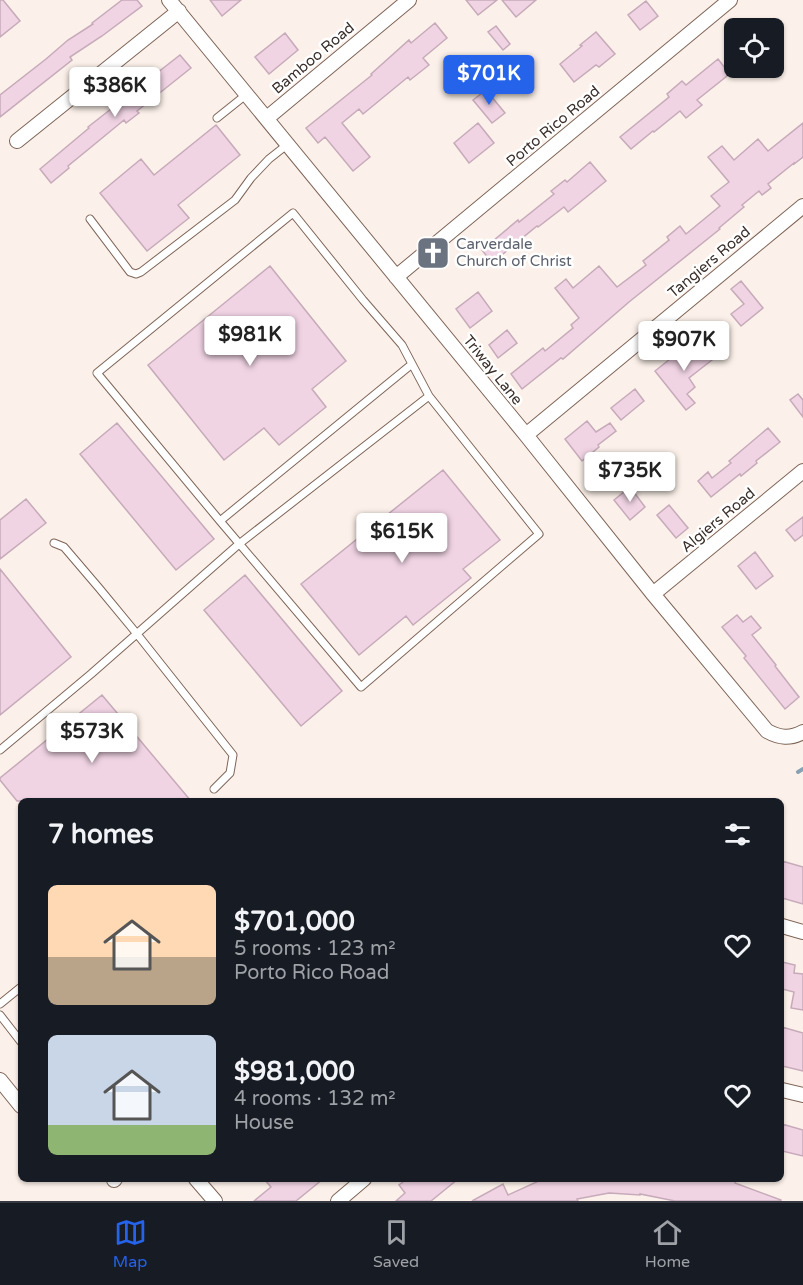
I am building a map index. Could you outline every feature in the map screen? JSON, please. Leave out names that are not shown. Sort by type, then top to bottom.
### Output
[{"type":"street","name":"Triway Lane","points":[[169,0],[767,731],[780,738],[796,736],[803,732]]},
{"type":"street","name":"Bamboo Road","points":[[267,118],[409,0]]},
{"type":"street","name":"Porto Rico Road","points":[[396,277],[730,0]]},
{"type":"street","points":[[17,141],[179,11]]},
{"type":"street","name":"Tangiers Road","points":[[526,435],[803,206]]},
{"type":"street","name":"Algiers Road","points":[[653,594],[803,471]]},
{"type":"street","points":[[784,927],[803,932]]},
{"type":"street","points":[[0,1080],[18,1102]]},
{"type":"street","points":[[784,1090],[803,1095]]},
{"type":"street","points":[[199,1182],[215,1201]]},
{"type":"street","points":[[338,1201],[360,1182]]},
{"type":"lane","points":[[217,118],[247,94]]},
{"type":"lane","points":[[90,219],[130,272],[136,274],[235,200],[251,178],[269,159],[288,144]]},
{"type":"lane","points":[[293,213],[402,345],[412,364],[429,396],[539,534],[361,687],[97,373],[293,213]]},
{"type":"lane","points":[[220,521],[412,364]]},
{"type":"lane","points":[[0,750],[239,544],[429,396]]},
{"type":"lane","points":[[54,543],[64,548],[137,634],[233,755],[230,773],[214,789]]},
{"type":"lane","points":[[0,1004],[18,989]]},
{"type":"lane","points":[[0,1015],[18,1038]]},
{"type":"building","points":[[0,0],[3,0],[20,21],[0,37]]},
{"type":"building","points":[[122,0],[137,0],[142,6],[70,57],[72,60],[0,117],[0,95]]},
{"type":"building","points":[[210,0],[241,0],[222,16]]},
{"type":"building","points":[[466,0],[497,0],[478,15]]},
{"type":"building","points":[[502,0],[536,0],[516,17]]},
{"type":"building","points":[[646,1],[658,16],[640,30],[628,15]]},
{"type":"building","points":[[435,23],[447,38],[423,58],[429,65],[410,80],[408,77],[363,114],[359,109],[342,123],[370,157],[353,171],[325,137],[318,143],[306,128],[372,75],[409,40],[411,43]]},
{"type":"building","points":[[496,26],[510,44],[503,50],[488,32]]},
{"type":"building","points":[[596,32],[615,54],[574,82],[560,64]]},
{"type":"building","points":[[285,33],[298,50],[269,74],[255,57]]},
{"type":"building","points":[[180,55],[191,68],[137,111],[139,113],[126,123],[124,120],[68,166],[69,168],[51,183],[40,169],[88,127]]},
{"type":"building","points":[[718,59],[724,67],[724,78],[697,100],[702,105],[686,118],[680,111],[631,149],[620,137],[669,97],[667,94],[682,81],[686,85]]},
{"type":"building","points":[[486,90],[505,113],[492,123],[473,100]]},
{"type":"building","points":[[478,123],[494,143],[469,163],[454,143]]},
{"type":"building","points":[[803,123],[803,157],[768,184],[771,188],[762,195],[759,191],[742,205],[744,207],[720,229],[629,302],[563,359],[561,358],[522,389],[511,374],[543,348],[545,351],[573,328],[571,325],[579,318],[555,288],[566,279],[573,288],[599,266],[617,287],[646,265],[643,261],[669,240],[667,237],[680,226],[686,234],[720,206],[711,196],[729,182],[708,157],[722,146],[734,160],[758,139],[768,151]]},
{"type":"building","points":[[216,125],[240,155],[178,205],[189,218],[147,251],[100,193],[141,159],[154,175]]},
{"type":"building","points":[[590,162],[606,181],[568,212],[564,207],[537,226],[492,263],[482,250],[554,194],[551,191],[565,180],[567,182]]},
{"type":"building","points":[[270,266],[346,361],[312,389],[326,407],[279,445],[264,428],[224,460],[148,365]]},
{"type":"building","points":[[741,281],[763,308],[741,326],[731,314],[744,304],[731,289]]},
{"type":"building","points":[[478,292],[492,311],[470,328],[456,309]]},
{"type":"building","points":[[507,330],[517,343],[498,358],[489,345]]},
{"type":"building","points":[[695,339],[712,360],[689,378],[695,387],[687,394],[695,403],[686,410],[655,371]]},
{"type":"building","points":[[635,389],[644,401],[621,420],[611,408]]},
{"type":"building","points":[[798,394],[803,400],[803,417],[790,400]]},
{"type":"building","points":[[587,421],[596,432],[610,423],[616,431],[582,461],[565,439]]},
{"type":"building","points":[[117,423],[214,539],[176,570],[80,454]]},
{"type":"building","points":[[768,428],[780,442],[741,476],[740,474],[711,497],[698,481],[708,472],[712,478]]},
{"type":"building","points":[[443,470],[500,540],[463,569],[471,578],[413,625],[406,616],[359,655],[301,584]]},
{"type":"building","points":[[630,487],[645,507],[630,520],[614,500]]},
{"type":"building","points":[[26,499],[46,523],[0,559],[0,520]]},
{"type":"building","points":[[669,505],[688,528],[676,538],[657,515]]},
{"type":"building","points":[[803,517],[803,535],[795,541],[786,530]]},
{"type":"building","points":[[755,552],[773,576],[756,589],[738,566]]},
{"type":"building","points":[[0,569],[71,657],[0,715]]},
{"type":"building","points":[[245,575],[342,691],[301,726],[204,610]]},
{"type":"building","points":[[737,615],[743,622],[751,616],[761,628],[752,635],[799,697],[785,709],[722,627]]},
{"type":"building","points":[[102,695],[188,798],[18,798],[17,801],[0,778]]},
{"type":"building","points":[[784,862],[803,867],[803,904],[784,899]]},
{"type":"building","points":[[784,962],[795,965],[794,973],[803,974],[803,1010],[791,1008],[794,992],[784,990]]},
{"type":"building","points":[[784,1028],[803,1033],[803,1071],[784,1066]]},
{"type":"building","points":[[784,1125],[803,1130],[803,1156],[784,1151]]},
{"type":"building","points":[[267,1182],[319,1182],[296,1201],[254,1201],[271,1187]]},
{"type":"building","points":[[403,1182],[454,1182],[431,1201],[396,1201],[405,1193],[399,1185]]},
{"type":"building","points":[[536,1182],[735,1182],[781,1201],[675,1201],[640,1194],[609,1193],[577,1199],[578,1201],[472,1201],[503,1184],[508,1195]]},
{"type":"waterway","points":[[798,772],[803,769]]},
{"type":"place","name":"Carverdale Church of Christ","points":[[433,253]]}]
